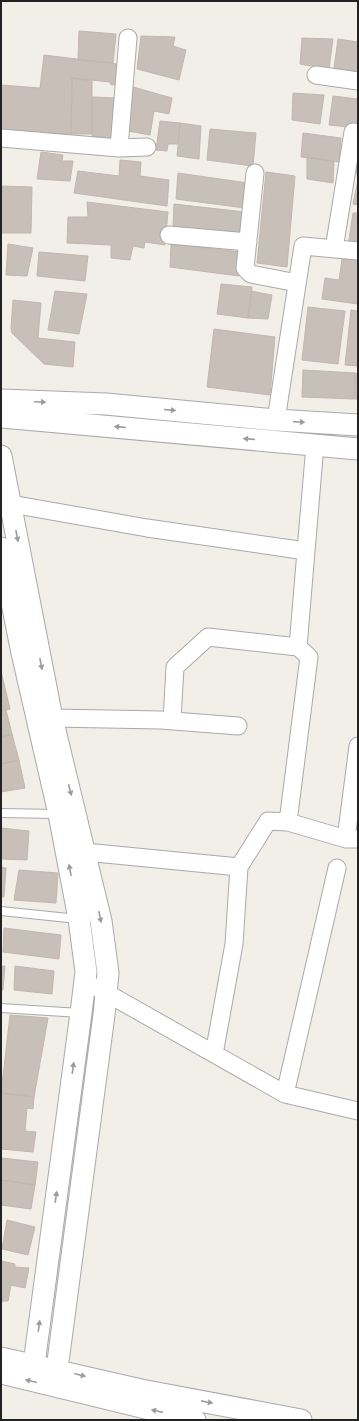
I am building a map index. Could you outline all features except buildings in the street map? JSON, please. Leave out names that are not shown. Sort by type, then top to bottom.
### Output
[{"type":"street","points":[[119,148],[128,38]]},
{"type":"street","points":[[316,75],[358,82]]},
{"type":"street","points":[[334,249],[353,132]]},
{"type":"street","points":[[1,138],[119,148],[147,147]]},
{"type":"street","points":[[254,173],[245,268],[251,274],[297,283]]},
{"type":"street","points":[[169,235],[248,242]]},
{"type":"street","points":[[276,420],[303,246],[358,251]]},
{"type":"street","points":[[1,410],[106,404],[276,420],[358,425]]},
{"type":"street","points":[[1,410],[358,449]]},
{"type":"street","points":[[298,647],[315,445]]},
{"type":"street","points":[[1,456],[52,718],[68,814],[79,919],[86,963],[81,1013],[34,1364]]},
{"type":"street","points":[[11,504],[147,528],[306,550]]},
{"type":"street","points":[[1,548],[22,653],[68,814],[85,852],[101,921],[108,973],[107,992],[57,1369]]},
{"type":"street","points":[[172,720],[175,667],[208,637],[298,647],[309,657],[288,822]]},
{"type":"street","points":[[52,718],[172,720],[238,726]]},
{"type":"street","points":[[214,1054],[234,944],[239,867],[268,821],[288,822],[352,839],[358,746]]},
{"type":"street","points":[[85,852],[239,867]]},
{"type":"street","points":[[285,1094],[337,868]]},
{"type":"street","points":[[84,982],[107,992],[285,1094],[358,1111]]},
{"type":"street","points":[[1,1358],[57,1369],[141,1390],[301,1420]]},
{"type":"street","points":[[1,1373],[195,1420]]},
{"type":"lane","points":[[1,813],[68,814]]},
{"type":"lane","points":[[1,911],[79,919]]},
{"type":"lane","points":[[1,1008],[81,1013]]}]
